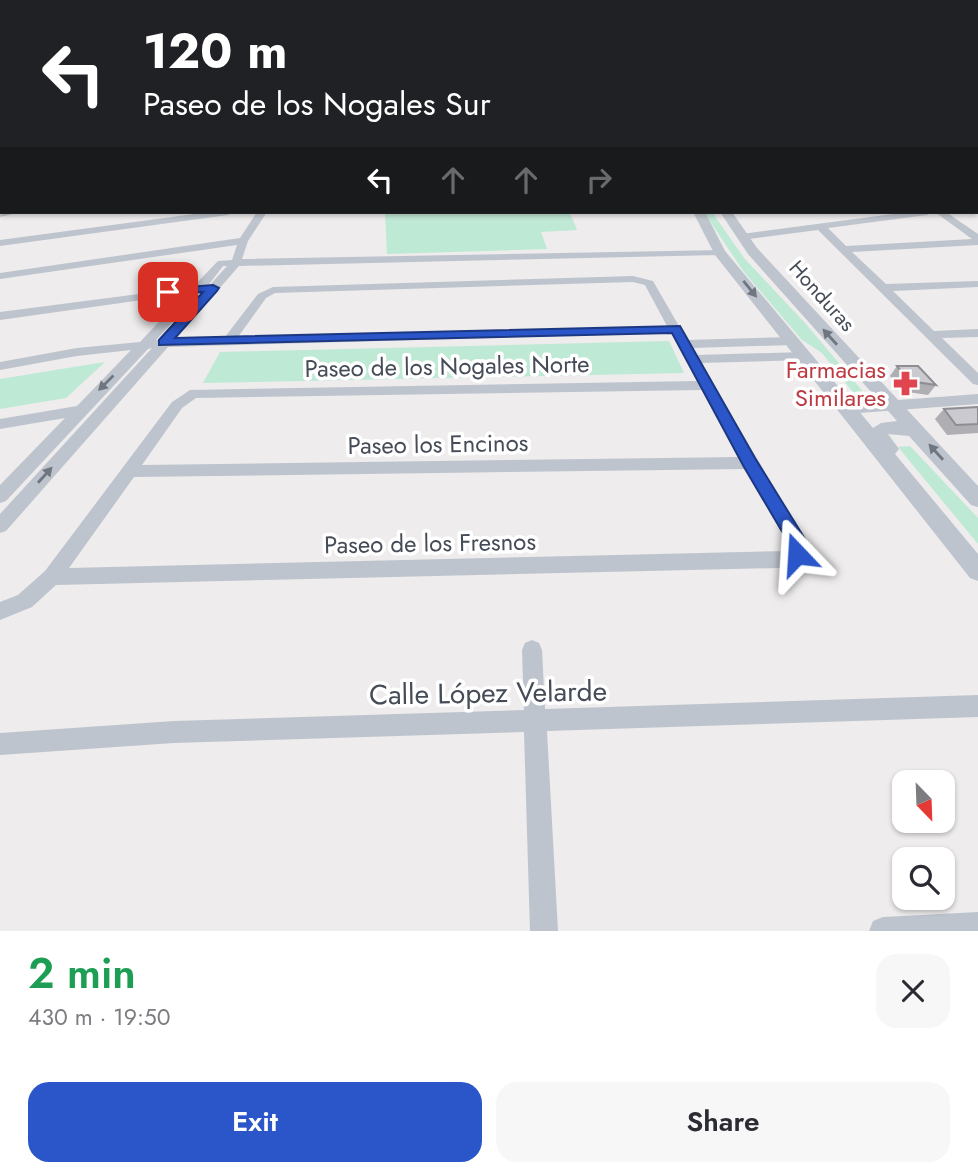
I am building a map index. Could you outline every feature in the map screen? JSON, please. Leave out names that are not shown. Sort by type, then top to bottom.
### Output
[{"type":"street","points":[[0,243],[214,214]]},
{"type":"street","points":[[0,526],[8,509],[106,407],[213,288],[261,214]]},
{"type":"street","points":[[700,214],[719,251],[978,571]]},
{"type":"street","name":"Honduras","points":[[727,214],[742,237],[893,405]]},
{"type":"street","points":[[742,237],[913,214]]},
{"type":"street","points":[[943,214],[978,240]]},
{"type":"street","points":[[879,219],[889,227]]},
{"type":"street","points":[[821,227],[978,381]]},
{"type":"street","points":[[899,236],[909,244]]},
{"type":"street","points":[[841,248],[978,240]]},
{"type":"street","points":[[0,276],[243,241]]},
{"type":"street","points":[[0,496],[196,289],[231,260],[719,251]]},
{"type":"street","points":[[230,340],[262,296],[273,290],[633,279],[649,283],[654,288],[750,463]]},
{"type":"street","points":[[883,288],[978,284]]},
{"type":"street","points":[[0,316],[213,288]]},
{"type":"street","points":[[0,366],[145,344],[676,329]]},
{"type":"street","points":[[932,335],[978,333]]},
{"type":"street","points":[[685,344],[792,341]]},
{"type":"street","points":[[693,359],[804,356]]},
{"type":"street","name":"Paseo de los Nogales Norte","points":[[127,471],[187,396],[208,392],[708,385]]},
{"type":"street","points":[[846,409],[978,399]]},
{"type":"street","points":[[893,405],[978,499]]},
{"type":"street","points":[[0,424],[106,407]]},
{"type":"street","points":[[916,430],[885,427],[878,435],[932,501],[952,540]]},
{"type":"street","name":"Paseo los Encinos","points":[[127,471],[750,463]]},
{"type":"street","name":"Paseo de los Fresnos","points":[[52,577],[790,559],[797,554],[799,544],[750,463]]},
{"type":"street","points":[[0,611],[25,601],[52,577],[127,471]]},
{"type":"street","points":[[532,650],[544,931]]},
{"type":"street","name":"Calle López Velarde","points":[[0,744],[174,732],[978,707]]},
{"type":"street","points":[[883,931],[978,926]]},
{"type":"green space","points":[[385,214],[570,214],[577,230],[541,232],[547,249],[387,254]]},
{"type":"green space","points":[[705,214],[713,214],[744,258],[805,323],[870,400],[860,401],[822,353],[802,340],[744,272]]},
{"type":"green space","points":[[669,341],[684,373],[203,383],[220,352]]},
{"type":"green space","points":[[105,362],[66,398],[0,409],[0,379]]},
{"type":"green space","points":[[910,446],[978,518],[978,544],[898,447]]},
{"type":"building","points":[[897,366],[918,366],[936,385],[909,381]]},
{"type":"building","points":[[978,407],[978,424],[956,425],[944,409]]},
{"type":"place","name":"Farmacias Similares","points":[[906,383]]},
{"type":"route","points":[[168,292],[213,288],[164,343],[676,329],[750,463],[799,544],[797,554]]}]
